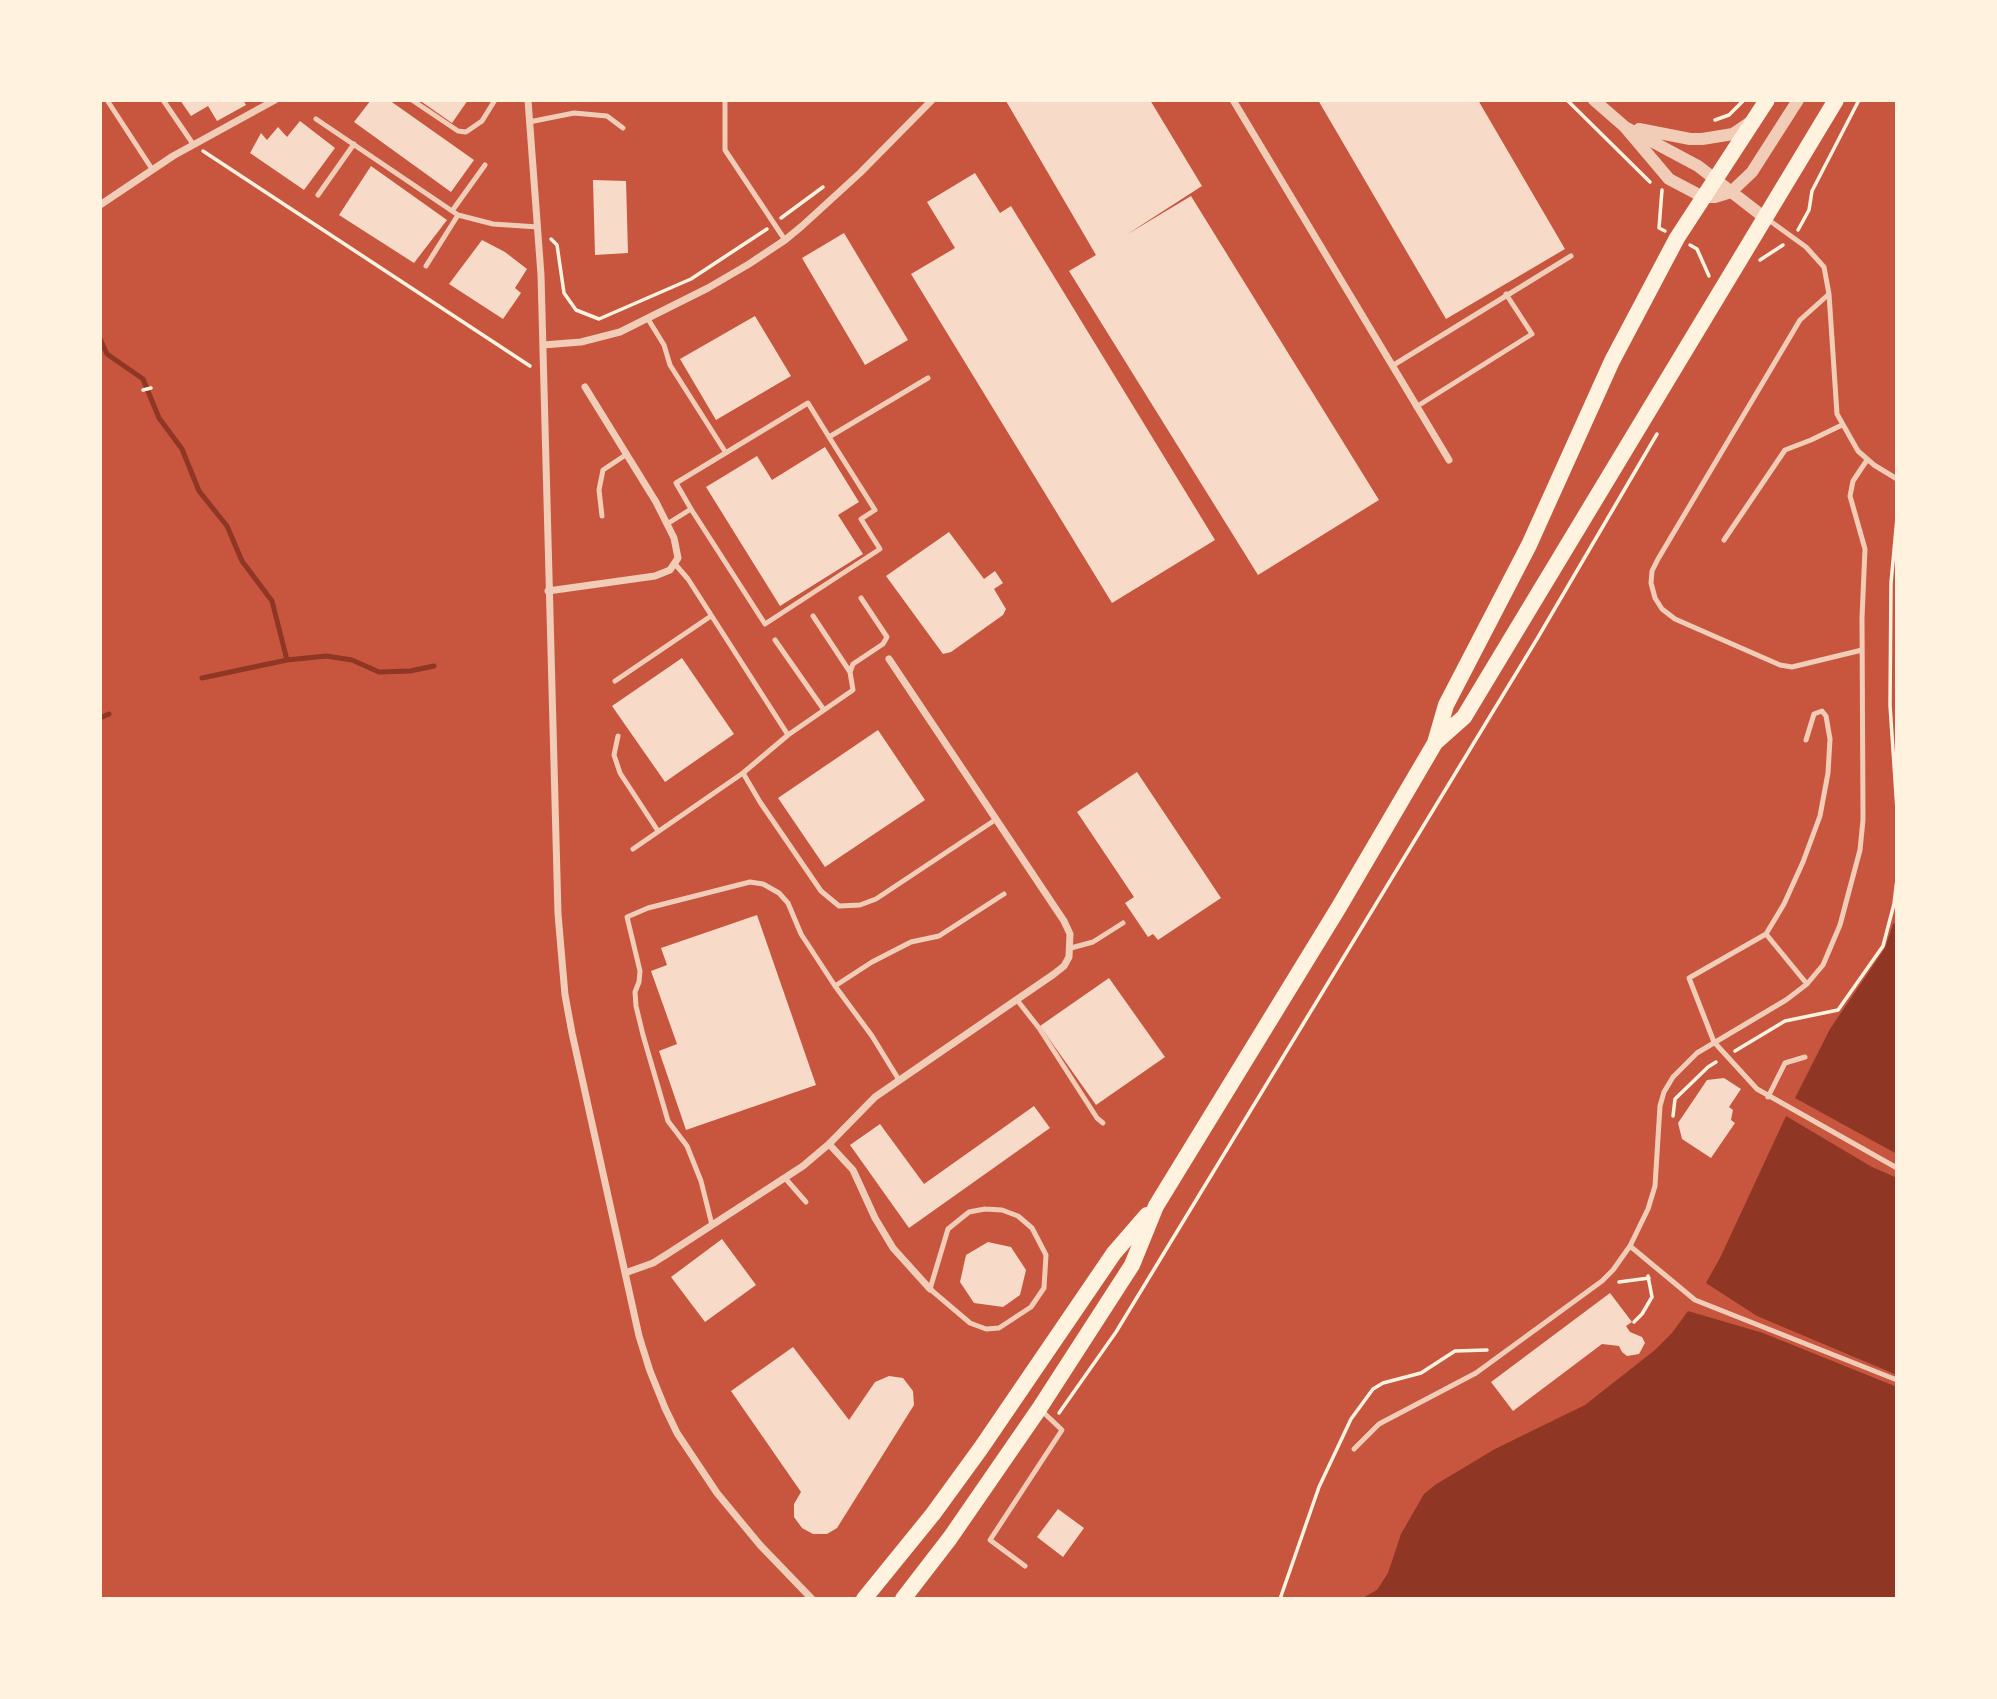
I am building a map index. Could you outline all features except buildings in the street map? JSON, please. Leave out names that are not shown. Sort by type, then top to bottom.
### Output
[{"type":"main road","points":[[903,1599],[950,1538],[1040,1409],[1132,1265],[1156,1206],[1339,907],[1435,743],[1446,705],[1529,545],[1612,361],[1670,250],[1767,100]]},
{"type":"main road","points":[[1435,743],[1464,716],[1836,100]]},
{"type":"main road","points":[[864,1599],[933,1514],[981,1448],[1114,1252],[1156,1206]]},
{"type":"street","points":[[100,205],[193,144],[275,100]]},
{"type":"street","points":[[528,100],[538,228],[543,345],[558,914],[565,995],[580,1075],[639,1336],[650,1371],[677,1433],[739,1521],[812,1599]]},
{"type":"street","points":[[543,345],[603,338],[648,319],[708,288],[785,240],[860,173],[932,100]]},
{"type":"street","points":[[1233,100],[1450,460]]},
{"type":"street","points":[[1594,100],[1625,127],[1669,179],[1703,197],[1715,197],[1731,192],[1752,172],[1798,100]]},
{"type":"street","points":[[1625,127],[1702,139],[1733,134],[1753,120]]},
{"type":"street","points":[[1625,127],[1682,156],[1765,218]]},
{"type":"street","points":[[548,591],[655,576],[670,570],[678,558],[677,548],[667,524],[585,387]]},
{"type":"street","points":[[625,1273],[653,1263],[803,1166],[830,1144],[860,1111],[899,1080],[1064,965],[1072,948],[1064,921],[889,659]]},
{"type":"street","points":[[830,1144],[853,1170],[893,1248],[930,1289]]},
{"type":"lane","points":[[107,100],[152,169]]},
{"type":"lane","points":[[163,100],[193,144]]},
{"type":"lane","points":[[412,100],[458,131],[466,132],[482,121],[495,100]]},
{"type":"lane","points":[[725,100],[725,150],[785,240]]},
{"type":"lane","points":[[529,122],[574,114],[607,116],[623,128]]},
{"type":"lane","points":[[316,118],[458,215],[493,224],[538,228]]},
{"type":"lane","points":[[318,195],[354,144]]},
{"type":"lane","points":[[452,211],[485,165]]},
{"type":"lane","points":[[426,266],[458,215]]},
{"type":"lane","points":[[1765,218],[1817,257],[1824,267],[1829,294],[1837,414],[1854,445],[1867,460],[1897,479]]},
{"type":"lane","points":[[1392,366],[1571,256]]},
{"type":"lane","points":[[1416,407],[1532,334],[1506,294]]},
{"type":"lane","points":[[1829,294],[1800,320],[1658,559],[1652,571],[1651,583],[1655,598],[1662,609],[1675,619],[1780,665],[1792,667],[1862,650]]},
{"type":"lane","points":[[648,319],[664,345],[670,365],[726,453]]},
{"type":"lane","points":[[829,437],[928,378]]},
{"type":"lane","points":[[808,403],[875,510],[861,519],[880,549],[765,624],[676,483],[726,453],[808,403]]},
{"type":"lane","points":[[1724,540],[1785,450],[1842,425]]},
{"type":"lane","points":[[602,516],[599,490],[603,470],[627,454]]},
{"type":"lane","points":[[1354,1449],[1379,1424],[1476,1373],[1602,1281],[1622,1260],[1648,1209],[1655,1186],[1660,1106],[1664,1092],[1685,1064],[1714,1042],[1786,1000],[1807,984],[1823,965],[1835,942],[1860,850],[1865,793],[1862,650],[1864,549],[1850,496],[1853,481],[1867,460]]},
{"type":"lane","points":[[667,524],[691,509]]},
{"type":"lane","points":[[675,564],[688,579],[788,735]]},
{"type":"lane","points":[[850,672],[853,664],[883,644],[887,637],[861,598]]},
{"type":"lane","points":[[615,681],[711,615]]},
{"type":"lane","points":[[633,849],[743,773],[788,735],[853,690],[850,672],[813,616]]},
{"type":"lane","points":[[775,640],[824,710]]},
{"type":"lane","points":[[1806,740],[1814,714],[1822,711],[1826,716],[1830,739],[1821,816],[1793,883],[1766,934],[1689,978],[1714,1042],[1757,1088],[1768,1097],[1897,1168]]},
{"type":"lane","points":[[618,736],[614,755],[620,773],[658,831]]},
{"type":"lane","points":[[743,773],[821,891],[839,906],[860,905],[876,899],[995,820]]},
{"type":"lane","points":[[712,1225],[701,1181],[687,1146],[668,1121],[643,1035],[635,992],[639,971],[627,917],[648,908],[750,882],[763,884],[779,893],[788,903],[801,934],[872,1036],[899,1080]]},
{"type":"lane","points":[[835,986],[872,962],[911,942],[939,936],[1004,894]]},
{"type":"lane","points":[[1072,948],[1093,942],[1124,923]]},
{"type":"lane","points":[[1766,934],[1807,984]]},
{"type":"lane","points":[[1017,1000],[1039,1028],[1103,1124]]},
{"type":"lane","points":[[1768,1097],[1785,1063],[1805,1057]]},
{"type":"lane","points":[[785,1178],[806,1202]]},
{"type":"lane","points":[[1002,1210],[1018,1216],[1032,1228],[1046,1255],[1044,1288],[1031,1307],[999,1328],[986,1329],[970,1323],[930,1289],[948,1229],[969,1212],[1002,1210]]},
{"type":"lane","points":[[1630,1246],[1695,1300],[1897,1380]]},
{"type":"lane","points":[[1025,1566],[990,1540],[1062,1430],[1040,1409]]},
{"type":"path","points":[[1567,100],[1661,192]]},
{"type":"path","points":[[1754,264],[1794,238],[1809,210],[1812,191],[1859,100]]},
{"type":"path","points":[[193,144],[544,375]]},
{"type":"path","points":[[538,228],[557,245],[564,293],[576,310],[599,319],[691,279],[773,225],[824,186]]},
{"type":"path","points":[[143,390],[151,388]]},
{"type":"path","points":[[1053,1423],[1116,1332],[1536,639],[1661,426]]},
{"type":"path","points":[[1897,518],[1891,583],[1890,705],[1897,810]]},
{"type":"path","points":[[1672,1125],[1675,1099],[1708,1067],[1785,1021],[1838,1010],[1882,946],[1894,904],[1897,879]]},
{"type":"path","points":[[1634,1322],[1652,1297],[1647,1270],[1650,1264]]},
{"type":"path","points":[[1612,1286],[1633,1279],[1649,1278]]},
{"type":"path","points":[[1280,1599],[1319,1487],[1350,1419],[1373,1389],[1384,1383],[1421,1373],[1455,1351],[1484,1351],[1494,1348]]},
{"type":"shaded area","points":[[1897,922],[1897,1154],[1795,1098],[1830,1029],[1885,948],[1893,924]]},
{"type":"shaded area","points":[[1786,1116],[1872,1167],[1897,1178],[1897,1375],[1757,1316],[1706,1283]]},
{"type":"shaded area","points":[[1688,1311],[1763,1333],[1897,1387],[1897,1599],[1361,1599],[1377,1590],[1388,1573],[1401,1534],[1424,1494],[1495,1449],[1585,1405],[1655,1350]]},
{"type":"waterway","points":[[100,339],[107,354],[143,379],[159,418],[182,449],[199,491],[227,526],[242,561],[272,601],[287,660],[326,656],[352,660],[379,672],[410,671],[434,666]]},
{"type":"waterway","points":[[202,678],[287,660]]},
{"type":"waterway","points":[[100,718],[109,714]]}]
